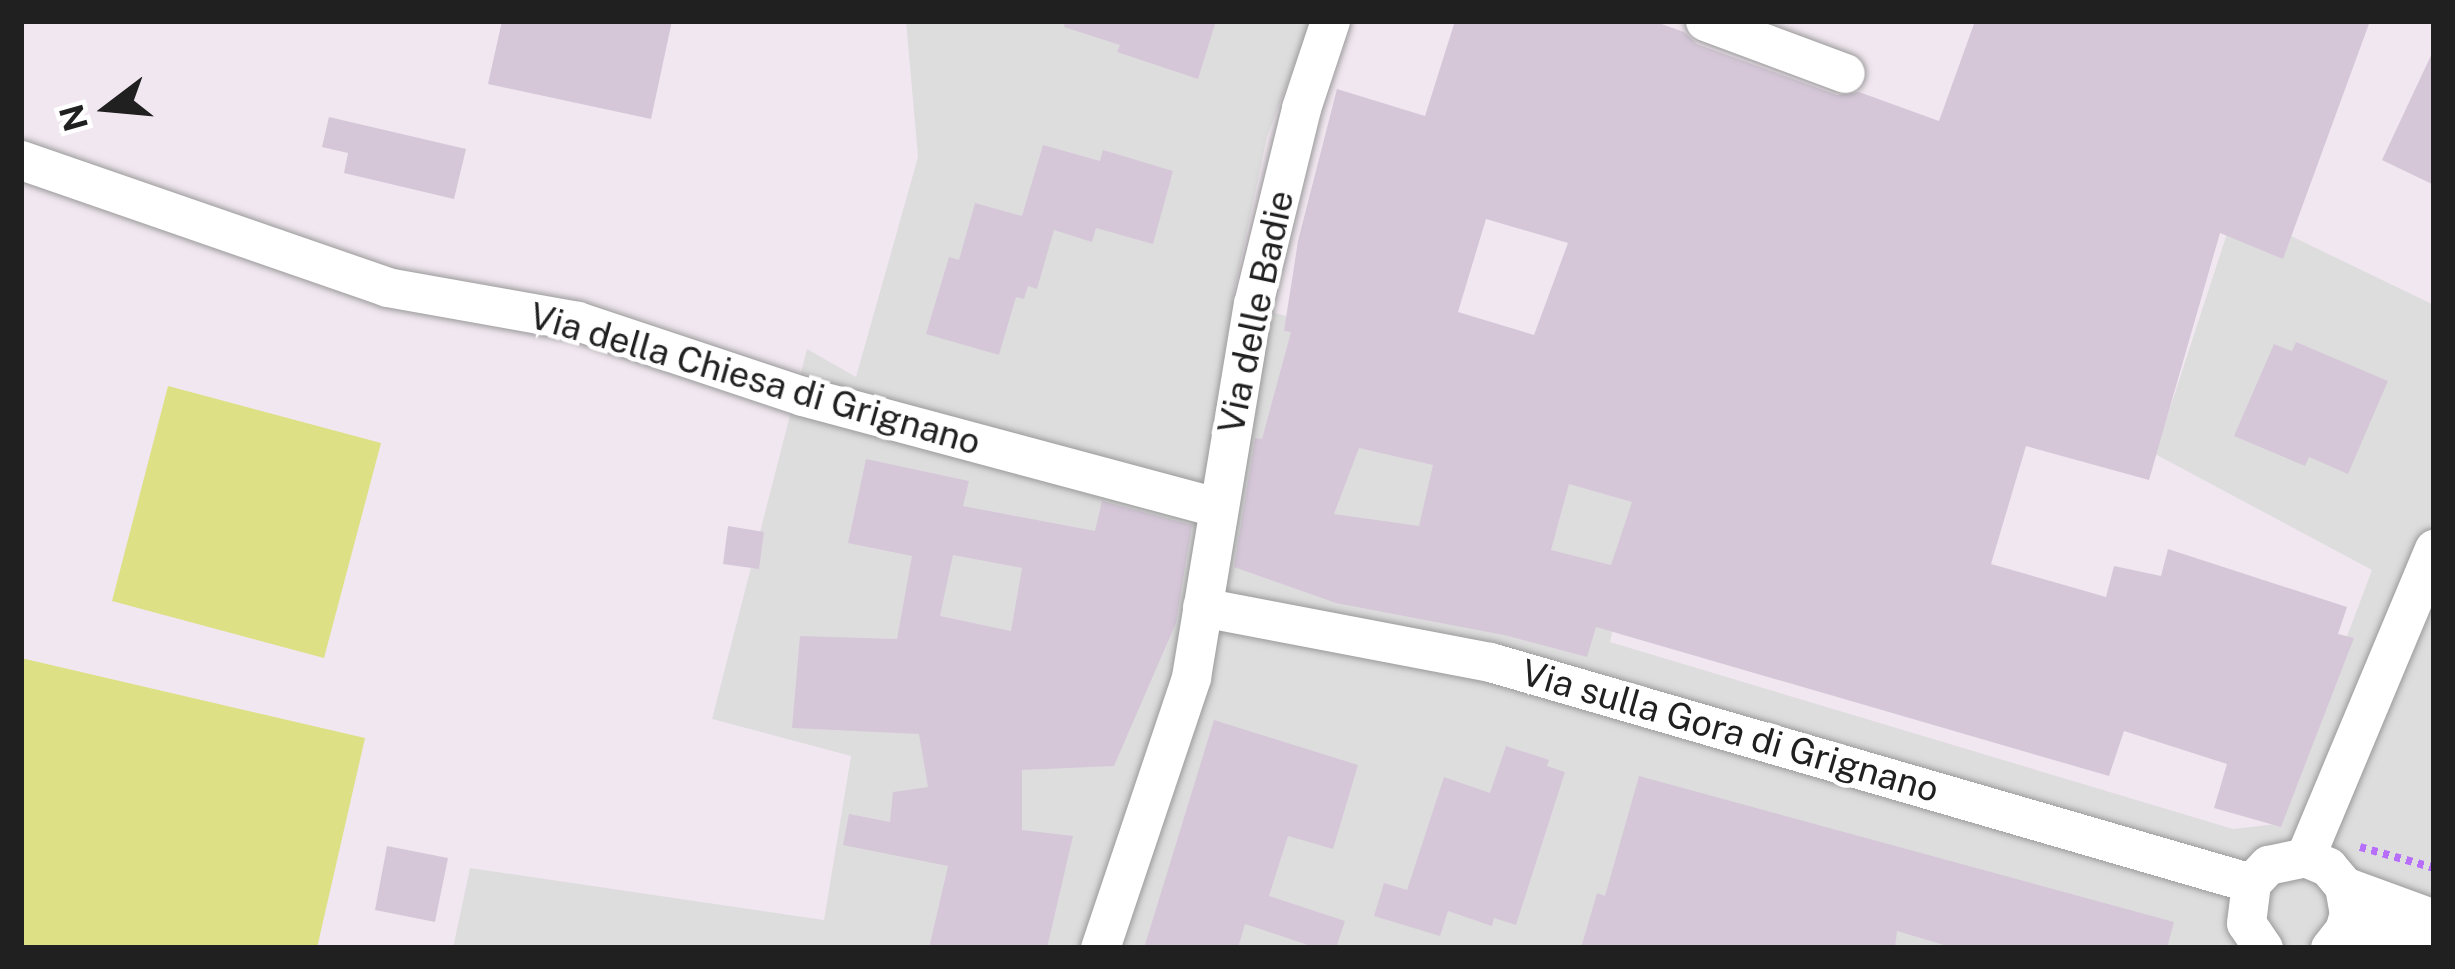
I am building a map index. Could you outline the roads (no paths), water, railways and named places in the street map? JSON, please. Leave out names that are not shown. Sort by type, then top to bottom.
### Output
[{"type":"street","name":"Via delle Badie","points":[[1100,948],[1191,677],[1253,304],[1301,108],[1330,21]]},
{"type":"street","points":[[1705,21],[1845,73]]},
{"type":"street","name":"Via della Chiesa di Grignano","points":[[21,160],[387,287],[577,320],[802,396],[1216,507]]},
{"type":"street","points":[[2249,940],[2251,883],[2268,865],[2309,844],[2434,549]]},
{"type":"street","name":"Via sulla Gora di Grignano","points":[[1202,607],[1490,662],[2251,883]]},
{"type":"street","points":[[2309,844],[2344,886],[2434,920]]},
{"type":"street","points":[[2344,886],[2349,913],[2337,939],[2434,938]]}]
